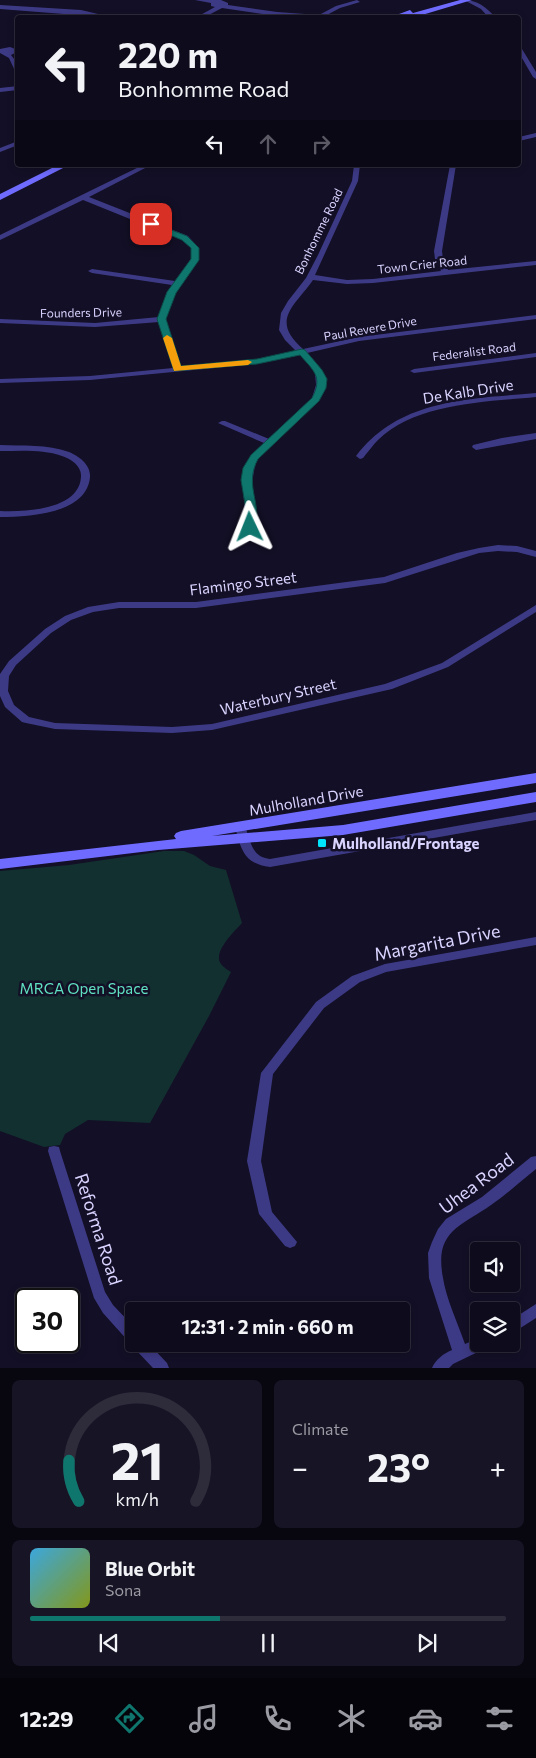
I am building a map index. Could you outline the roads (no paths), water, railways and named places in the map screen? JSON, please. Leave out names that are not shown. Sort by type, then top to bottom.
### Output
[{"type":"main road","points":[[402,15],[456,0]]},
{"type":"main road","points":[[413,15],[468,0]]},
{"type":"main road","points":[[0,192],[50,167]]},
{"type":"main road","points":[[0,197],[62,167]]},
{"type":"main road","name":"Mulholland Drive","points":[[0,864],[81,854],[88,855],[242,833],[536,778]]},
{"type":"main road","name":"Mulholland Drive","points":[[242,833],[368,826],[536,797]]},
{"type":"street","points":[[201,0],[271,15]]},
{"type":"street","points":[[468,0],[483,8],[490,15]]},
{"type":"street","points":[[322,15],[338,6],[357,2]]},
{"type":"street","points":[[203,15],[220,4]]},
{"type":"street","points":[[0,7],[81,12],[96,15]]},
{"type":"street","points":[[3,50],[14,51]]},
{"type":"street","points":[[521,54],[536,77]]},
{"type":"street","points":[[0,90],[15,88]]},
{"type":"street","points":[[521,139],[536,135]]},
{"type":"street","points":[[0,150],[15,144]]},
{"type":"street","points":[[0,238],[144,167]]},
{"type":"street","name":"Bonhomme Road","points":[[250,527],[251,510],[246,480],[248,468],[254,457],[316,399],[321,388],[322,379],[318,370],[288,338],[283,328],[283,320],[287,310],[310,277],[355,181],[357,167]]},
{"type":"street","points":[[446,273],[439,259],[438,251],[453,167]]},
{"type":"street","points":[[83,197],[184,238],[195,248],[195,260],[171,292],[162,319],[177,370]]},
{"type":"street","name":"Town Crier Road","points":[[310,277],[360,282],[536,263]]},
{"type":"street","points":[[92,271],[177,284]]},
{"type":"street","name":"Paul Revere Drive","points":[[0,381],[55,381],[257,362],[386,335],[536,317]]},
{"type":"street","name":"Founders Drive","points":[[0,321],[95,325],[162,319]]},
{"type":"street","name":"Federalist Road","points":[[414,371],[536,354]]},
{"type":"street","name":"De Kalb Drive","points":[[360,456],[370,442],[383,430],[412,415],[456,405],[536,395]]},
{"type":"street","points":[[222,423],[270,442]]},
{"type":"street","points":[[476,447],[536,436]]},
{"type":"street","points":[[0,448],[45,450],[64,454],[78,460],[85,470],[86,482],[81,491],[70,501],[53,509],[0,514]]},
{"type":"street","name":"Flamingo Street","points":[[10,707],[3,691],[4,676],[12,663],[48,631],[68,618],[91,609],[119,605],[196,605],[385,580],[473,550],[502,547],[536,554]]},
{"type":"street","name":"Waterbury Street","points":[[10,707],[26,720],[55,726],[172,730],[212,727],[416,678],[445,665],[536,608]]},
{"type":"street","points":[[242,833],[251,857],[258,861],[270,863],[536,816]]},
{"type":"street","name":"Margarita Drive","points":[[290,1242],[266,1214],[254,1161],[267,1073],[320,1005],[356,978],[385,968],[536,941]]},
{"type":"street","name":"Reforma Road","points":[[54,1152],[98,1294],[108,1309],[125,1327]]},
{"type":"street","name":"Uhea Road","points":[[460,1352],[436,1278],[435,1253],[439,1242],[451,1223],[487,1201],[536,1161]]},
{"type":"street","points":[[520,1322],[536,1310]]},
{"type":"street","points":[[439,1368],[448,1359],[470,1348]]},
{"type":"street","points":[[147,1352],[162,1368]]},
{"type":"place","name":"Mulholland/Frontage","points":[[322,843]]},
{"type":"park label","name":"MRCA Open Space","points":[[84,988]]}]
